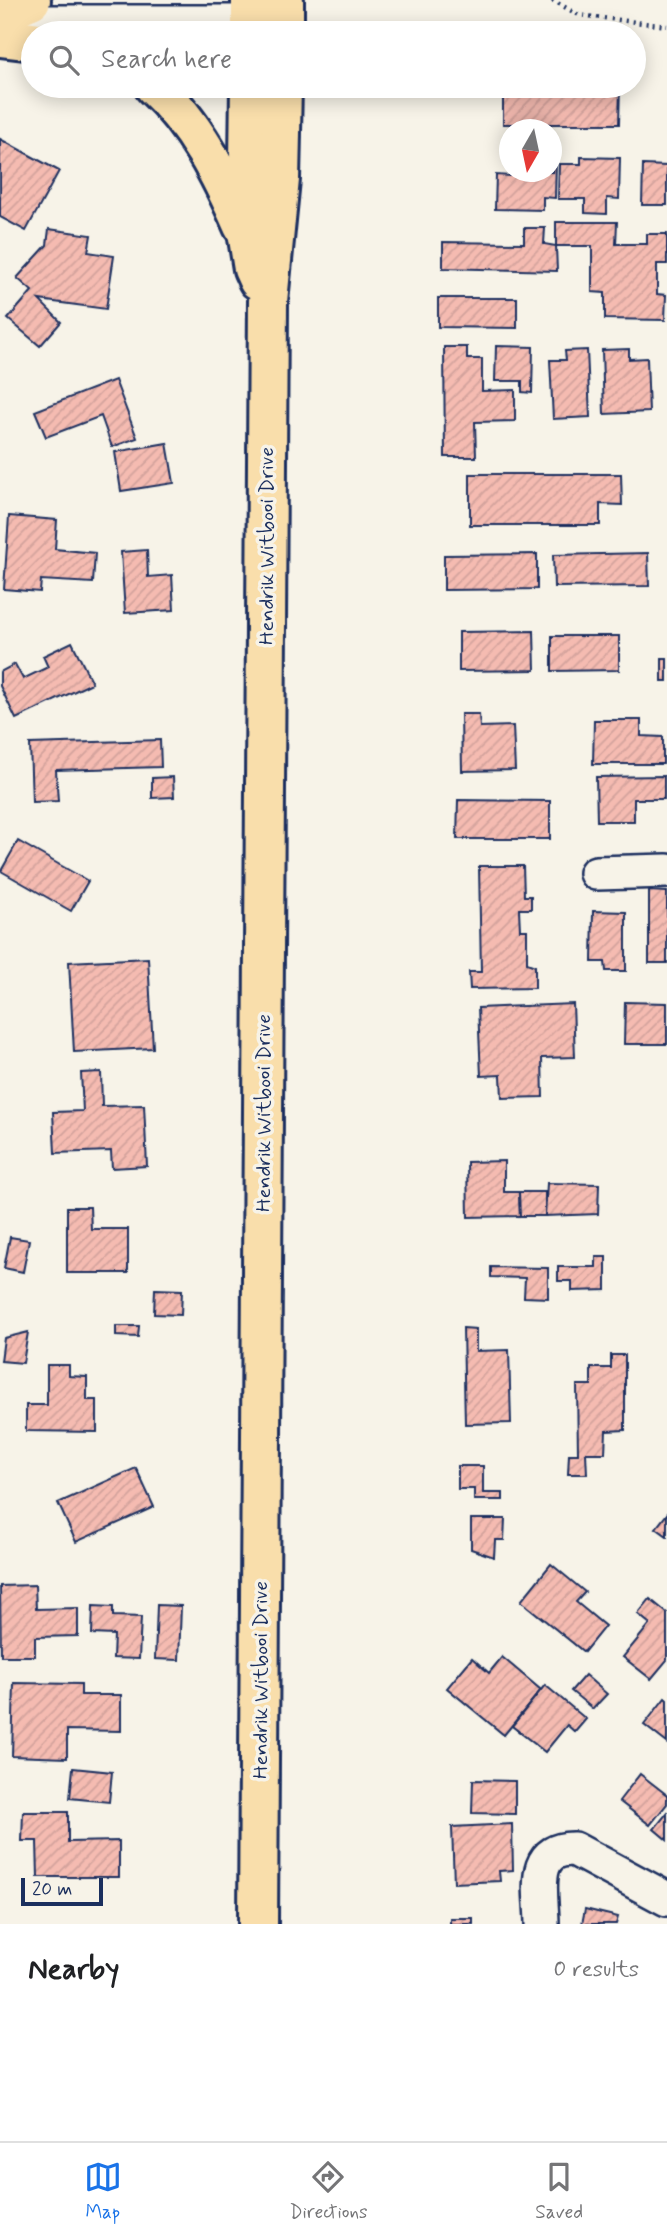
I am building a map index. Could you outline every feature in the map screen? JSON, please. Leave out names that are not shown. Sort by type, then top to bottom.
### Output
[{"type":"main road","points":[[0,13],[31,0]]},
{"type":"main road","points":[[0,37],[21,40]]},
{"type":"main road","points":[[165,98],[189,125],[223,180],[248,238]]},
{"type":"main road","name":"Hendrik Witbooi Drive","points":[[250,98],[248,238],[253,269],[268,301]]},
{"type":"main road","name":"Hendrik Witbooi Drive","points":[[258,1924],[268,301],[280,179],[282,98]]},
{"type":"street","points":[[105,21],[267,18]]},
{"type":"street","points":[[0,27],[21,25]]},
{"type":"street","points":[[596,873],[667,871]]},
{"type":"street","points":[[542,1924],[541,1871],[544,1861],[551,1853],[561,1849],[574,1849],[667,1899]]},
{"type":"path","points":[[552,0],[579,15],[627,21]]},
{"type":"path","points":[[646,23],[667,26]]},
{"type":"building","points":[[503,98],[620,98],[619,124],[562,124],[562,119],[503,119]]},
{"type":"building","points":[[0,139],[59,171],[26,231],[0,217]]},
{"type":"building","points":[[581,157],[620,158],[619,199],[607,198],[607,214],[585,213],[585,199],[558,199],[562,164],[581,164]]},
{"type":"building","points":[[643,165],[667,166],[667,205],[642,205]]},
{"type":"building","points":[[496,175],[499,175],[499,182],[555,182],[555,198],[543,197],[543,210],[495,209]]},
{"type":"building","points":[[556,222],[617,222],[616,244],[647,244],[647,234],[667,234],[667,264],[657,264],[657,294],[666,295],[665,320],[605,319],[605,293],[592,292],[592,246],[556,246]]},
{"type":"building","points":[[524,228],[545,228],[544,244],[556,246],[557,271],[443,268],[443,242],[524,243]]},
{"type":"building","points":[[49,229],[91,235],[88,252],[114,256],[106,309],[39,300],[61,322],[40,346],[8,319],[32,291],[17,278],[47,245]]},
{"type":"building","points":[[438,298],[517,298],[517,328],[438,327]]},
{"type":"building","points":[[496,346],[533,347],[532,393],[522,392],[522,381],[495,381]]},
{"type":"building","points":[[444,347],[467,347],[467,359],[482,359],[482,391],[515,390],[515,421],[475,422],[476,457],[445,457]]},
{"type":"building","points":[[629,349],[629,359],[647,358],[649,412],[604,414],[602,350]]},
{"type":"building","points":[[587,350],[590,417],[553,419],[550,360],[566,360],[565,351]]},
{"type":"building","points":[[115,380],[137,438],[112,447],[101,416],[46,437],[35,411]]},
{"type":"building","points":[[167,443],[174,483],[121,491],[115,452]]},
{"type":"building","points":[[470,474],[621,474],[622,505],[600,504],[600,525],[470,525]]},
{"type":"building","points":[[9,516],[57,520],[55,549],[95,553],[93,583],[41,580],[40,592],[4,589]]},
{"type":"building","points":[[147,550],[148,577],[172,575],[174,610],[125,613],[121,552]]},
{"type":"building","points":[[648,553],[649,586],[554,587],[553,555]]},
{"type":"building","points":[[537,554],[537,589],[444,590],[444,555]]},
{"type":"building","points":[[534,631],[535,670],[459,671],[459,632]]},
{"type":"building","points":[[552,636],[619,636],[619,670],[552,671]]},
{"type":"building","points":[[72,642],[92,683],[16,719],[0,686],[0,672],[15,664],[23,679],[48,667],[43,656]]},
{"type":"building","points":[[662,658],[667,658],[667,681],[662,681]]},
{"type":"building","points":[[461,714],[479,714],[480,727],[513,726],[515,770],[462,771]]},
{"type":"building","points":[[594,720],[641,720],[641,736],[663,737],[663,764],[593,764]]},
{"type":"building","points":[[160,740],[161,767],[56,770],[58,801],[32,802],[30,744]]},
{"type":"building","points":[[664,776],[664,799],[634,799],[634,821],[597,821],[596,777]]},
{"type":"building","points":[[173,777],[174,797],[152,798],[152,778]]},
{"type":"building","points":[[458,800],[550,801],[550,839],[457,839]]},
{"type":"building","points":[[18,841],[88,881],[71,911],[1,871]]},
{"type":"building","points":[[479,866],[523,866],[524,896],[531,896],[531,909],[519,909],[520,930],[527,930],[527,963],[535,966],[535,988],[470,989],[469,972],[481,972]]},
{"type":"building","points":[[649,891],[667,892],[667,963],[649,963]]},
{"type":"building","points":[[593,911],[626,912],[626,971],[606,971],[605,962],[592,962]]},
{"type":"building","points":[[148,958],[153,1048],[74,1052],[69,962]]},
{"type":"building","points":[[625,1002],[667,1003],[667,1044],[624,1044]]},
{"type":"building","points":[[573,1004],[575,1057],[542,1058],[543,1097],[502,1098],[501,1075],[481,1076],[478,1008]]},
{"type":"building","points":[[101,1072],[102,1106],[144,1105],[147,1166],[112,1168],[111,1151],[55,1153],[53,1112],[83,1111],[81,1073]]},
{"type":"building","points":[[504,1161],[504,1192],[519,1192],[520,1216],[468,1217],[467,1162]]},
{"type":"building","points":[[547,1183],[599,1184],[598,1214],[545,1216]]},
{"type":"building","points":[[519,1192],[545,1192],[545,1216],[520,1216]]},
{"type":"building","points":[[67,1207],[90,1207],[91,1229],[128,1229],[128,1273],[67,1273]]},
{"type":"building","points":[[10,1237],[29,1240],[23,1272],[4,1268]]},
{"type":"building","points":[[596,1257],[606,1257],[606,1290],[572,1291],[572,1281],[558,1281],[558,1267],[596,1267]]},
{"type":"building","points":[[491,1267],[548,1268],[548,1298],[524,1297],[525,1278],[491,1277]]},
{"type":"building","points":[[155,1289],[182,1290],[181,1315],[154,1314]]},
{"type":"building","points":[[116,1326],[139,1326],[138,1337],[116,1336]]},
{"type":"building","points":[[463,1328],[476,1329],[476,1351],[509,1350],[511,1423],[465,1424]]},
{"type":"building","points":[[28,1332],[23,1363],[1,1361],[4,1338]]},
{"type":"building","points":[[611,1355],[625,1355],[625,1430],[606,1431],[605,1453],[586,1453],[587,1474],[568,1474],[569,1454],[578,1454],[577,1385],[591,1385],[591,1368],[611,1368]]},
{"type":"building","points":[[47,1365],[69,1365],[69,1376],[87,1377],[87,1400],[97,1400],[97,1432],[26,1431],[26,1405],[47,1405]]},
{"type":"building","points":[[458,1466],[483,1466],[483,1493],[503,1493],[503,1500],[474,1500],[474,1489],[458,1489]]},
{"type":"building","points":[[136,1468],[154,1507],[76,1542],[58,1503]]},
{"type":"building","points":[[667,1514],[667,1536],[656,1528]]},
{"type":"building","points":[[471,1519],[505,1519],[504,1540],[495,1540],[494,1557],[471,1549]]},
{"type":"building","points":[[551,1564],[585,1592],[576,1602],[605,1626],[584,1652],[521,1601]]},
{"type":"building","points":[[35,1585],[36,1609],[78,1608],[78,1636],[35,1637],[35,1656],[1,1656],[0,1586]]},
{"type":"building","points":[[650,1599],[667,1613],[667,1660],[651,1679],[623,1657],[650,1624],[638,1614]]},
{"type":"building","points":[[157,1605],[181,1606],[179,1660],[155,1659]]},
{"type":"building","points":[[93,1606],[113,1607],[113,1616],[141,1617],[139,1659],[113,1658],[114,1635],[92,1634]]},
{"type":"building","points":[[502,1657],[541,1690],[504,1735],[447,1688],[472,1658],[489,1673]]},
{"type":"building","points":[[585,1675],[607,1694],[593,1709],[571,1691]]},
{"type":"building","points":[[14,1683],[81,1684],[81,1695],[121,1695],[121,1731],[67,1730],[67,1758],[12,1756]]},
{"type":"building","points":[[545,1685],[586,1719],[575,1732],[567,1725],[545,1752],[512,1726]]},
{"type":"building","points":[[665,1698],[667,1700],[667,1743],[644,1725]]},
{"type":"building","points":[[73,1768],[112,1772],[109,1802],[70,1798]]},
{"type":"building","points":[[640,1774],[667,1795],[667,1804],[650,1825],[619,1801]]},
{"type":"building","points":[[473,1780],[515,1781],[515,1814],[472,1813]]},
{"type":"building","points":[[23,1812],[68,1812],[68,1842],[119,1841],[119,1877],[38,1877],[37,1841],[22,1841]]},
{"type":"building","points":[[667,1813],[667,1840],[654,1829]]},
{"type":"building","points":[[512,1824],[513,1870],[499,1871],[500,1881],[454,1883],[452,1827]]},
{"type":"building","points":[[585,1909],[618,1917],[616,1924],[582,1924]]},
{"type":"building","points":[[450,1918],[473,1918],[473,1924],[450,1924]]}]
